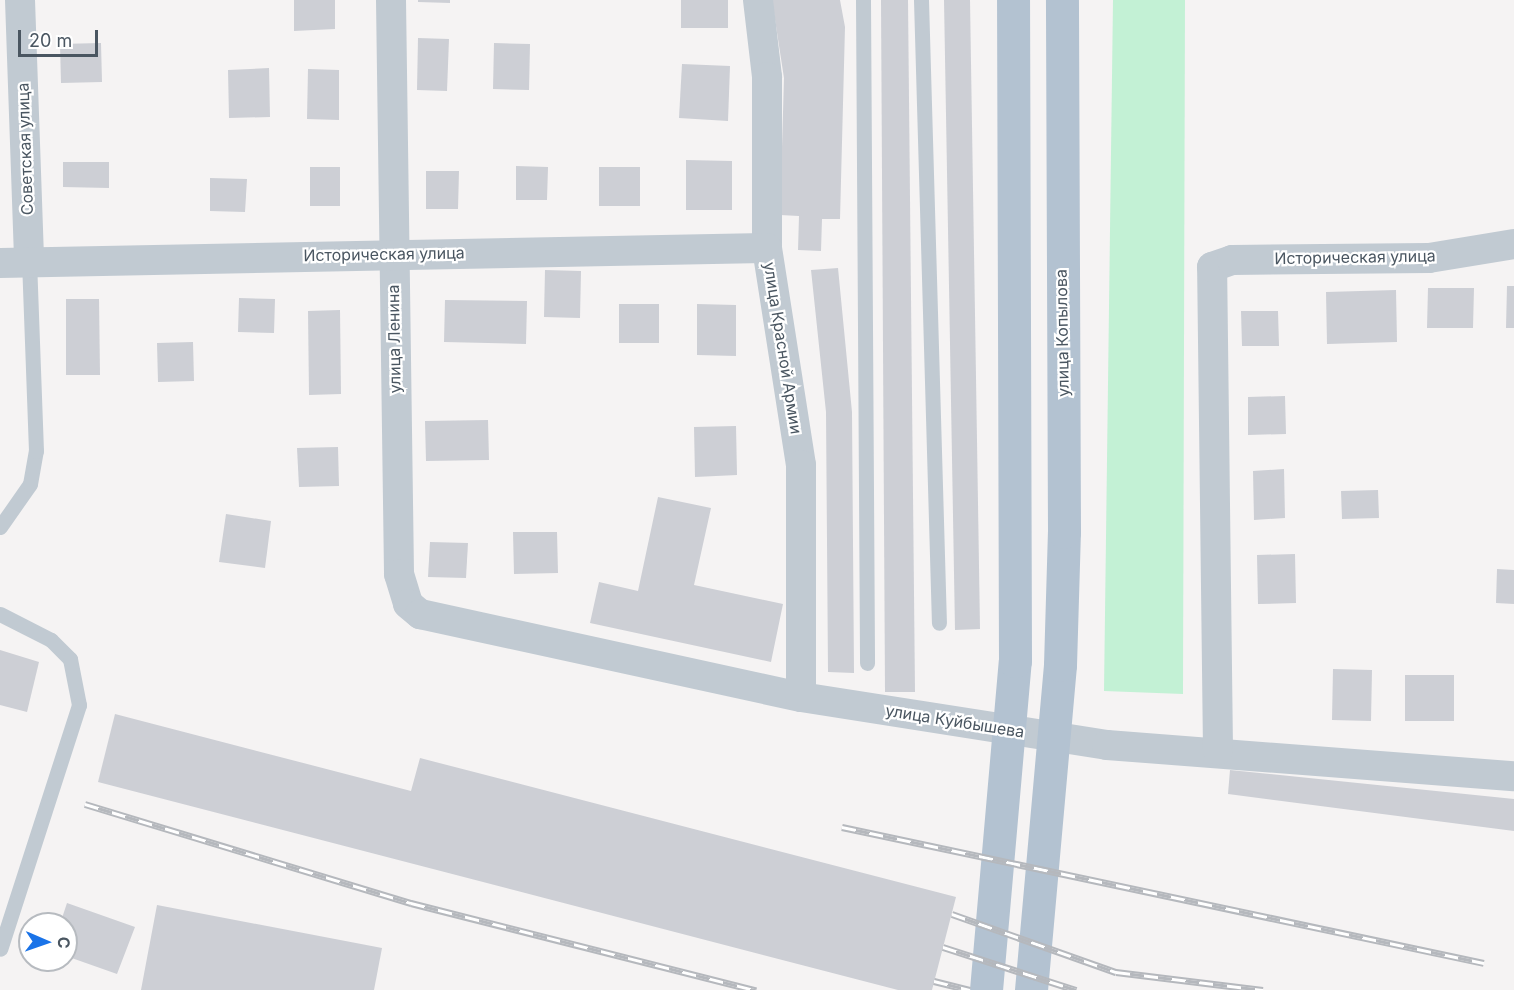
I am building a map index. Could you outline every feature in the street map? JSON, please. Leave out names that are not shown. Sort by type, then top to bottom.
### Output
[{"type":"main road","points":[[986,990],[1015,662],[1013,0]]},
{"type":"main road","name":"улица Копылова","points":[[1031,990],[1060,665],[1062,0]]},
{"type":"street","name":"Советская улица","points":[[14,263],[20,0]]},
{"type":"street","name":"улица Ленина","points":[[391,0],[399,573],[408,604]]},
{"type":"street","name":"улица Красной Армии","points":[[758,0],[767,77],[768,248],[801,465],[801,697]]},
{"type":"street","name":"Историческая улица","points":[[1218,750],[1212,267],[1232,260],[1429,258],[1514,244]]},
{"type":"street","name":"Историческая улица","points":[[14,263],[768,248]]},
{"type":"street","name":"улица Куйбышева","points":[[408,604],[420,614],[542,644],[801,697],[1107,745],[1218,750],[1514,776]]},
{"type":"lane","points":[[863,0],[867,663]]},
{"type":"lane","points":[[921,0],[939,623]]},
{"type":"lane","points":[[0,527],[30,484],[36,451],[14,263]]},
{"type":"lane","points":[[0,614],[51,640],[70,659],[80,705],[0,949]]},
{"type":"green space","points":[[1113,0],[1185,0],[1183,694],[1104,691]]},
{"type":"building","points":[[294,0],[335,0],[335,29],[294,31]]},
{"type":"building","points":[[418,0],[450,0],[450,3],[418,2]]},
{"type":"building","points":[[681,0],[728,0],[728,28],[681,28]]},
{"type":"building","points":[[772,0],[840,0],[845,27],[840,219],[822,219],[821,251],[798,250],[799,216],[780,215],[784,78]]},
{"type":"building","points":[[881,0],[908,0],[915,692],[885,692]]},
{"type":"building","points":[[944,0],[970,0],[980,629],[955,630]]},
{"type":"building","points":[[418,38],[449,39],[447,91],[417,90]]},
{"type":"building","points":[[101,43],[102,82],[61,83],[60,44]]},
{"type":"building","points":[[494,43],[530,44],[529,90],[493,89]]},
{"type":"building","points":[[682,64],[730,66],[728,121],[679,118]]},
{"type":"building","points":[[269,68],[270,117],[229,118],[228,70]]},
{"type":"building","points":[[308,69],[339,70],[339,120],[307,119]]},
{"type":"building","points":[[686,160],[732,161],[732,210],[686,210]]},
{"type":"building","points":[[63,162],[109,162],[109,188],[63,187]]},
{"type":"building","points":[[516,166],[548,167],[547,200],[516,200]]},
{"type":"building","points":[[310,167],[340,167],[340,206],[310,206]]},
{"type":"building","points":[[599,167],[640,167],[640,206],[599,206]]},
{"type":"building","points":[[426,171],[459,171],[458,209],[426,209]]},
{"type":"building","points":[[210,178],[247,179],[245,212],[210,211]]},
{"type":"building","points":[[838,268],[852,412],[854,673],[828,672],[826,412],[811,270]]},
{"type":"building","points":[[545,270],[581,271],[580,318],[544,317]]},
{"type":"building","points":[[1507,286],[1514,286],[1514,328],[1506,328]]},
{"type":"building","points":[[1428,288],[1474,288],[1473,328],[1427,328]]},
{"type":"building","points":[[1396,290],[1397,342],[1327,344],[1326,292]]},
{"type":"building","points":[[239,298],[275,299],[274,333],[238,332]]},
{"type":"building","points":[[66,299],[99,299],[100,375],[66,375]]},
{"type":"building","points":[[445,300],[527,301],[526,344],[444,342]]},
{"type":"building","points":[[619,304],[659,304],[659,343],[619,343]]},
{"type":"building","points":[[697,304],[736,305],[736,356],[697,355]]},
{"type":"building","points":[[340,310],[341,394],[309,395],[308,311]]},
{"type":"building","points":[[1241,311],[1278,311],[1279,346],[1242,346]]},
{"type":"building","points":[[193,342],[194,381],[158,382],[157,343]]},
{"type":"building","points":[[1285,396],[1286,434],[1248,435],[1248,397]]},
{"type":"building","points":[[488,420],[489,460],[426,461],[425,421]]},
{"type":"building","points":[[736,426],[737,475],[695,477],[694,427]]},
{"type":"building","points":[[338,447],[339,486],[299,487],[297,448]]},
{"type":"building","points":[[1284,469],[1285,518],[1254,520],[1253,471]]},
{"type":"building","points":[[1378,490],[1379,518],[1342,519],[1341,491]]},
{"type":"building","points":[[658,497],[711,508],[694,585],[783,604],[771,662],[590,623],[599,582],[638,591]]},
{"type":"building","points":[[226,514],[271,521],[265,568],[219,562]]},
{"type":"building","points":[[513,532],[557,532],[558,573],[514,574]]},
{"type":"building","points":[[430,542],[468,543],[466,578],[428,577]]},
{"type":"building","points":[[1295,554],[1296,603],[1258,604],[1257,555]]},
{"type":"building","points":[[1497,569],[1514,570],[1514,604],[1496,603]]},
{"type":"building","points":[[0,650],[39,662],[27,712],[0,705]]},
{"type":"building","points":[[1333,669],[1372,670],[1371,721],[1332,720]]},
{"type":"building","points":[[1405,675],[1454,675],[1454,721],[1405,721]]},
{"type":"building","points":[[115,714],[411,791],[420,758],[956,897],[932,990],[898,990],[98,782]]},
{"type":"building","points":[[1230,770],[1514,799],[1514,831],[1228,794]]},
{"type":"building","points":[[67,903],[135,927],[117,974],[78,960],[78,912],[64,912]]},
{"type":"building","points":[[157,905],[382,948],[374,990],[141,990]]},
{"type":"railway","points":[[85,804],[411,903],[756,990]]},
{"type":"railway","points":[[842,827],[1484,963]]},
{"type":"railway","points":[[952,914],[1116,972],[1263,990]]},
{"type":"railway","points":[[943,947],[1076,990]]},
{"type":"railway","points":[[934,981],[970,990]]}]
